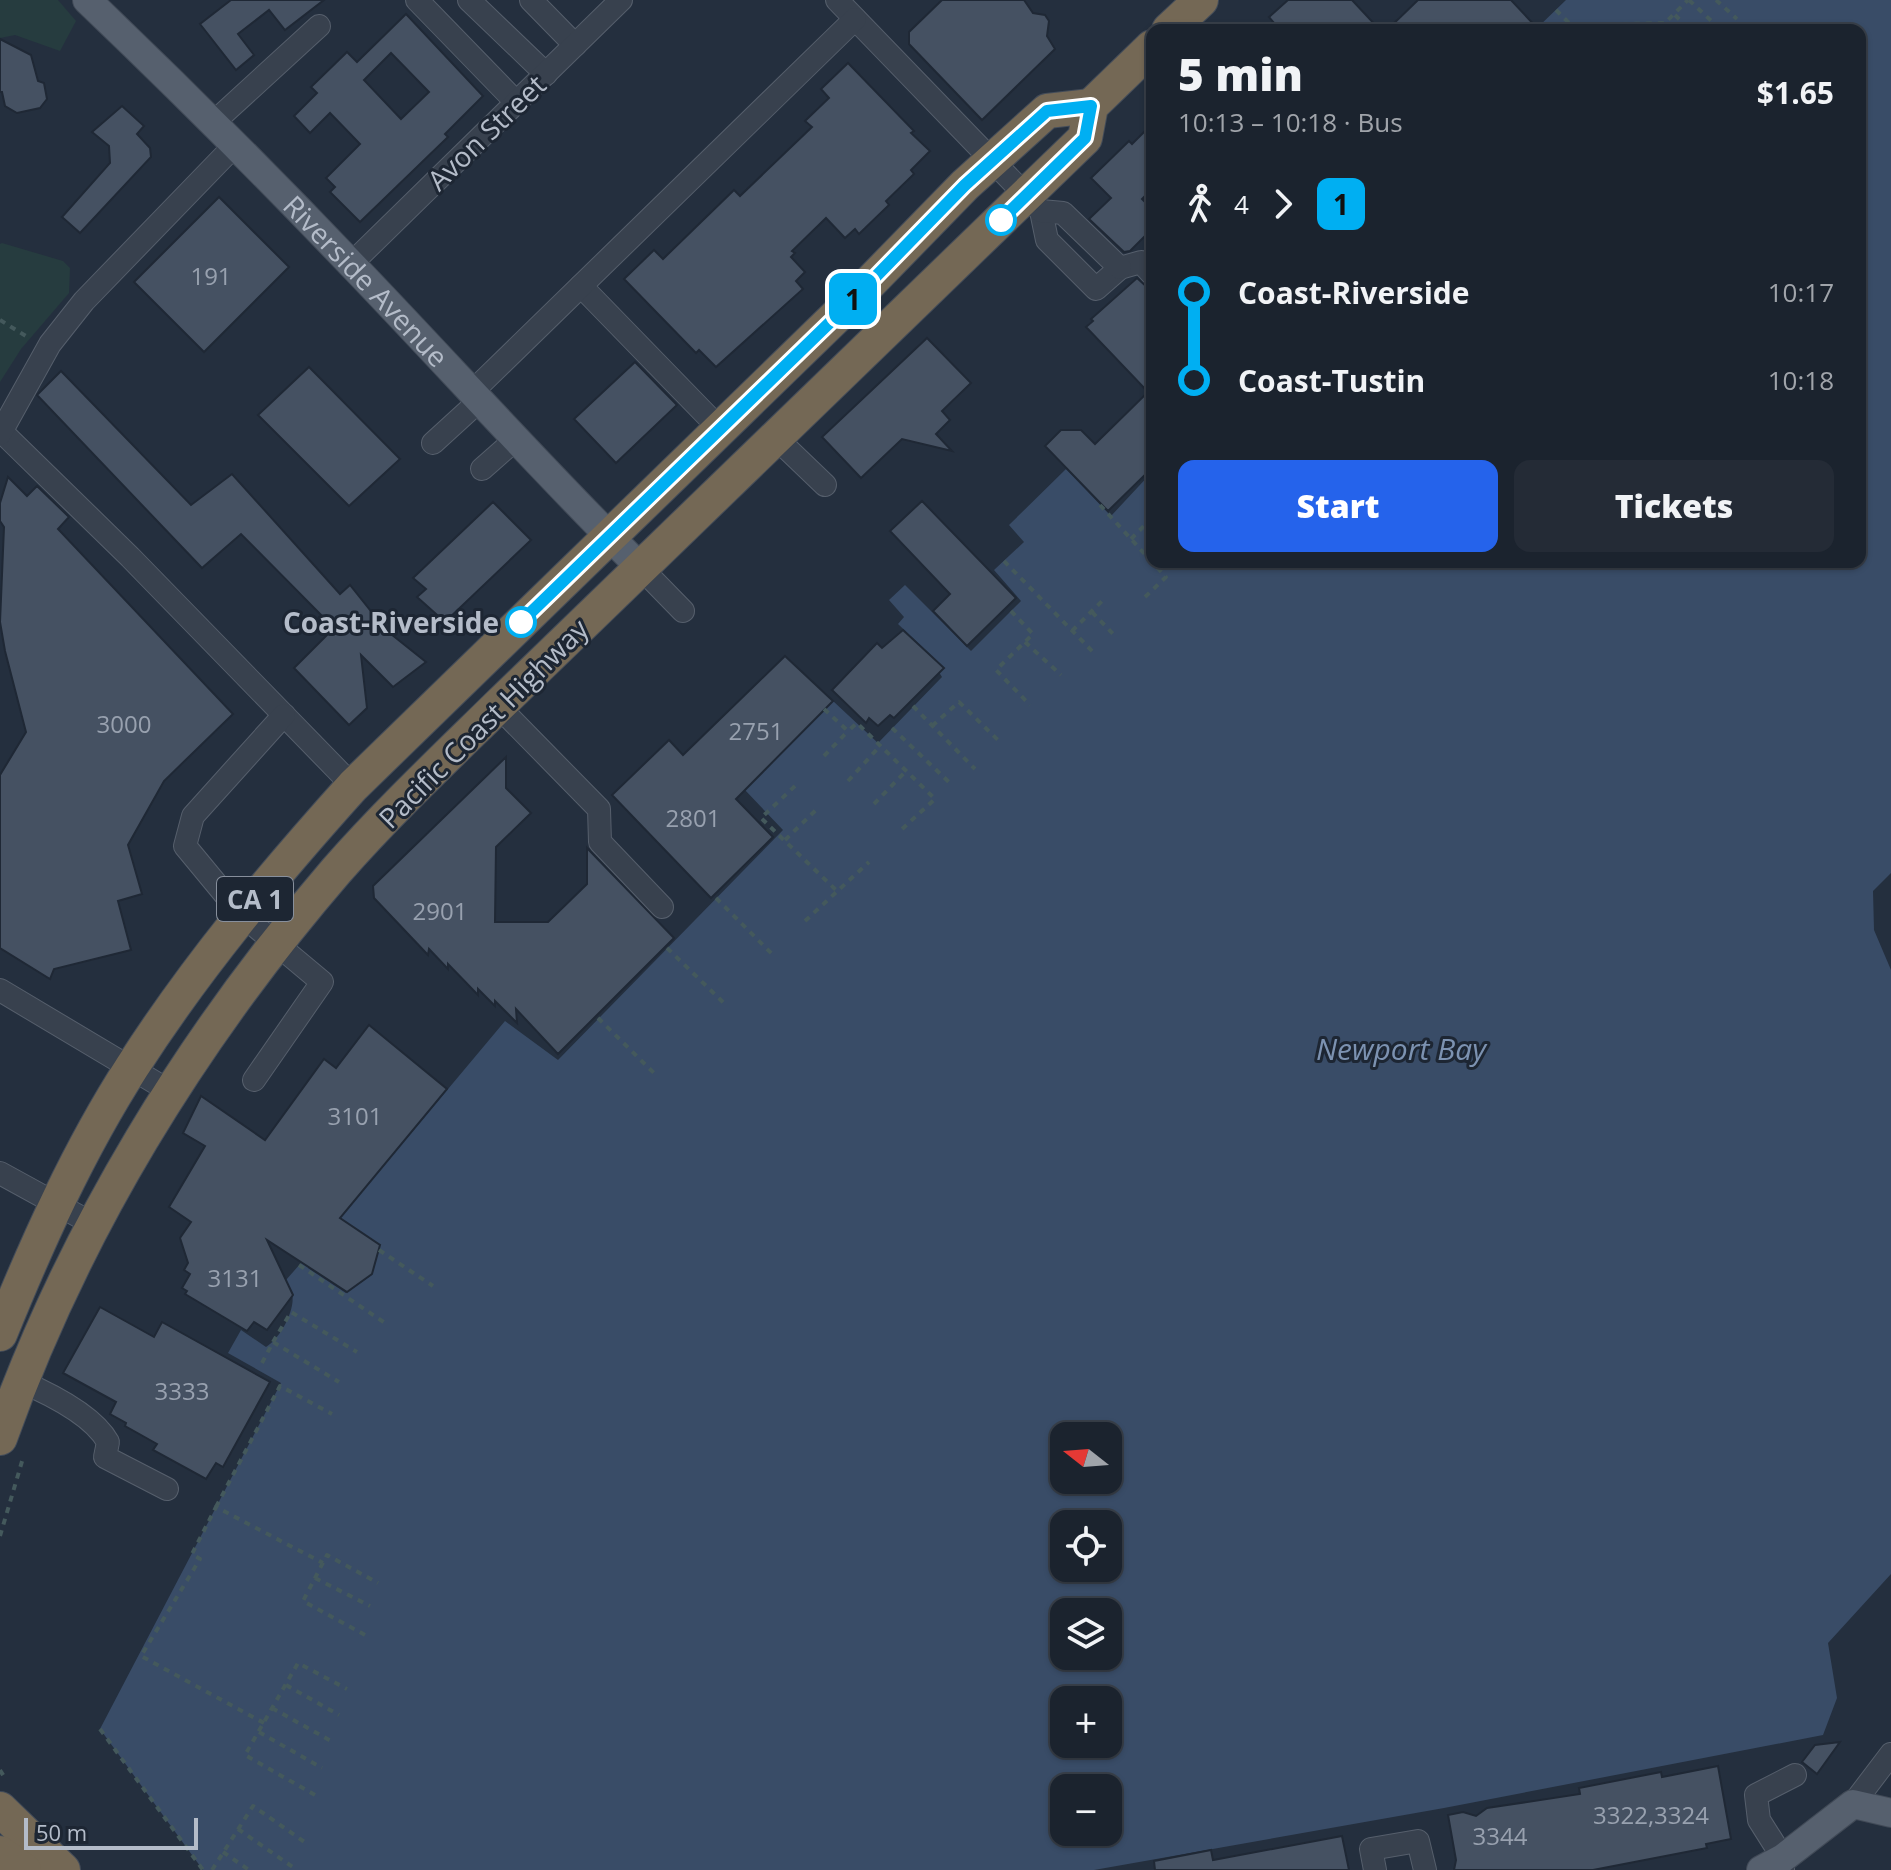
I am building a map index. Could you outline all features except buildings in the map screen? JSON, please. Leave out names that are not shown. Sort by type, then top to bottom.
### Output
[{"type":"highway","points":[[1175,24],[1201,0]]},
{"type":"highway","name":"Pacific Coast Highway","points":[[0,1438],[20,1381],[93,1224],[171,1092],[276,944],[337,870],[402,800],[776,438],[1034,203],[1085,138],[1091,106],[1146,53]]},
{"type":"highway","name":"Pacific Coast Highway","points":[[0,1334],[56,1206],[131,1068],[242,915],[353,786],[720,429],[965,185],[1047,111],[1091,106]]},
{"type":"highway","points":[[0,1809],[63,1870]]},
{"type":"highway","points":[[0,1853],[24,1870]]},
{"type":"main road","name":"Riverside Avenue","points":[[87,0],[235,145],[641,568]]},
{"type":"main road","points":[[1776,1866],[1853,1804],[1891,1813]]},
{"type":"street","points":[[417,0],[516,102]]},
{"type":"street","points":[[469,0],[546,74]]},
{"type":"street","points":[[531,0],[575,45]]},
{"type":"street","name":"Avon Street","points":[[351,264],[621,0]]},
{"type":"street","points":[[837,0],[1034,203],[1047,240],[1096,289],[1120,268],[1141,262],[1146,267]]},
{"type":"street","points":[[433,443],[581,286],[855,19]]},
{"type":"street","points":[[213,123],[319,26]]},
{"type":"street","points":[[235,145],[84,301],[50,344],[1,432],[130,557],[353,786]]},
{"type":"street","points":[[1034,203],[1063,213],[1120,268]]},
{"type":"street","points":[[581,286],[720,429]]},
{"type":"street","points":[[776,438],[825,485]]},
{"type":"street","points":[[482,469],[516,439]]},
{"type":"street","points":[[641,568],[683,611]]},
{"type":"street","points":[[498,706],[599,809],[600,842],[662,907]]},
{"type":"street","points":[[254,1080],[322,982],[242,915],[185,846],[193,816],[284,715]]},
{"type":"street","points":[[0,990],[171,1092]]},
{"type":"street","points":[[0,1173],[93,1224]]},
{"type":"street","points":[[20,1381],[46,1392],[101,1430],[108,1442],[105,1457],[167,1489]]},
{"type":"street","points":[[1853,1804],[1891,1754]]},
{"type":"street","points":[[1776,1866],[1759,1820],[1756,1795],[1795,1775]]},
{"type":"street","points":[[1375,1870],[1371,1849],[1418,1841],[1425,1870]]},
{"type":"path","points":[[1583,24],[1665,23],[1689,0],[1715,24]]},
{"type":"path","points":[[1716,0],[1737,19]]},
{"type":"path","points":[[1556,10],[1570,24]]},
{"type":"path","points":[[1674,14],[1684,24]]},
{"type":"path","points":[[0,320],[28,338]]},
{"type":"path","points":[[1100,505],[1146,555]]},
{"type":"path","points":[[1131,539],[1146,524]]},
{"type":"path","points":[[1004,561],[1095,654]]},
{"type":"path","points":[[1145,597],[1166,577],[1158,568]]},
{"type":"path","points":[[1072,631],[1102,601]]},
{"type":"path","points":[[1011,611],[1033,634],[996,670],[1030,705]]},
{"type":"path","points":[[1092,612],[1115,636]]},
{"type":"path","points":[[1025,642],[1061,675]]},
{"type":"path","points":[[932,726],[959,702],[1000,742]]},
{"type":"path","points":[[913,706],[975,769]]},
{"type":"path","points":[[824,709],[848,731]]},
{"type":"path","points":[[824,756],[857,723],[935,799],[901,830]]},
{"type":"path","points":[[892,728],[951,784]]},
{"type":"path","points":[[848,781],[880,746]]},
{"type":"path","points":[[874,804],[906,771]]},
{"type":"path","points":[[795,786],[761,818],[837,891]]},
{"type":"path","points":[[785,840],[816,810]]},
{"type":"path","points":[[805,921],[869,862]]},
{"type":"path","points":[[716,898],[772,954]]},
{"type":"path","points":[[667,948],[726,1005]]},
{"type":"path","points":[[598,1018],[657,1076]]},
{"type":"path","points":[[379,1250],[433,1286]]},
{"type":"path","points":[[299,1265],[388,1325]]},
{"type":"path","points":[[262,1363],[291,1312],[357,1352]]},
{"type":"path","points":[[273,1342],[339,1382]]},
{"type":"path","points":[[264,1723],[141,1656],[200,1559],[192,1554],[280,1386],[332,1414]]},
{"type":"path","points":[[216,1507],[323,1563]]},
{"type":"path","points":[[365,1635],[303,1601],[327,1555],[378,1583]]},
{"type":"path","points":[[315,1577],[370,1606]]},
{"type":"path","points":[[315,1795],[245,1755],[298,1663],[347,1689]]},
{"type":"path","points":[[286,1685],[339,1715]]},
{"type":"path","points":[[272,1708],[331,1741]]},
{"type":"path","points":[[100,1729],[203,1870]]},
{"type":"path","points":[[259,1732],[322,1768]]},
{"type":"path","points":[[212,1870],[253,1806],[306,1843]]},
{"type":"path","points":[[238,1829],[297,1870]]},
{"type":"path","points":[[223,1852],[249,1870]]},
{"type":"green space","points":[[0,0],[58,0],[76,21],[60,51],[15,35],[0,38]]},
{"type":"green space","points":[[0,244],[63,261],[70,268],[69,293],[21,349],[0,382]]},
{"type":"water","name":"Newport Bay","points":[[1566,0],[1891,0],[1891,873],[1873,891],[1874,930],[1891,970],[1891,1574],[1828,1643],[1837,1698],[1823,1735],[1444,1808],[1094,1870],[203,1870],[100,1729],[281,1383],[228,1353],[241,1330],[266,1347],[272,1343],[286,1323],[292,1307],[292,1293],[286,1280],[308,1255],[308,1268],[346,1293],[372,1275],[380,1245],[340,1218],[505,1021],[558,1060],[783,830],[745,790],[833,701],[878,743],[942,677],[937,669],[940,664],[898,624],[904,617],[889,600],[905,585],[971,651],[1021,601],[994,570],[1024,542],[1009,525],[1066,469],[1111,516],[1146,478],[1146,568],[1866,568],[1866,24],[1541,24]]},
{"type":"bus line","name":"1","points":[[521,622],[852,301],[965,185],[1047,111],[1091,106],[1085,138],[1001,220]]},
{"type":"place","name":"Coast-Riverside","points":[[521,622]]}]
